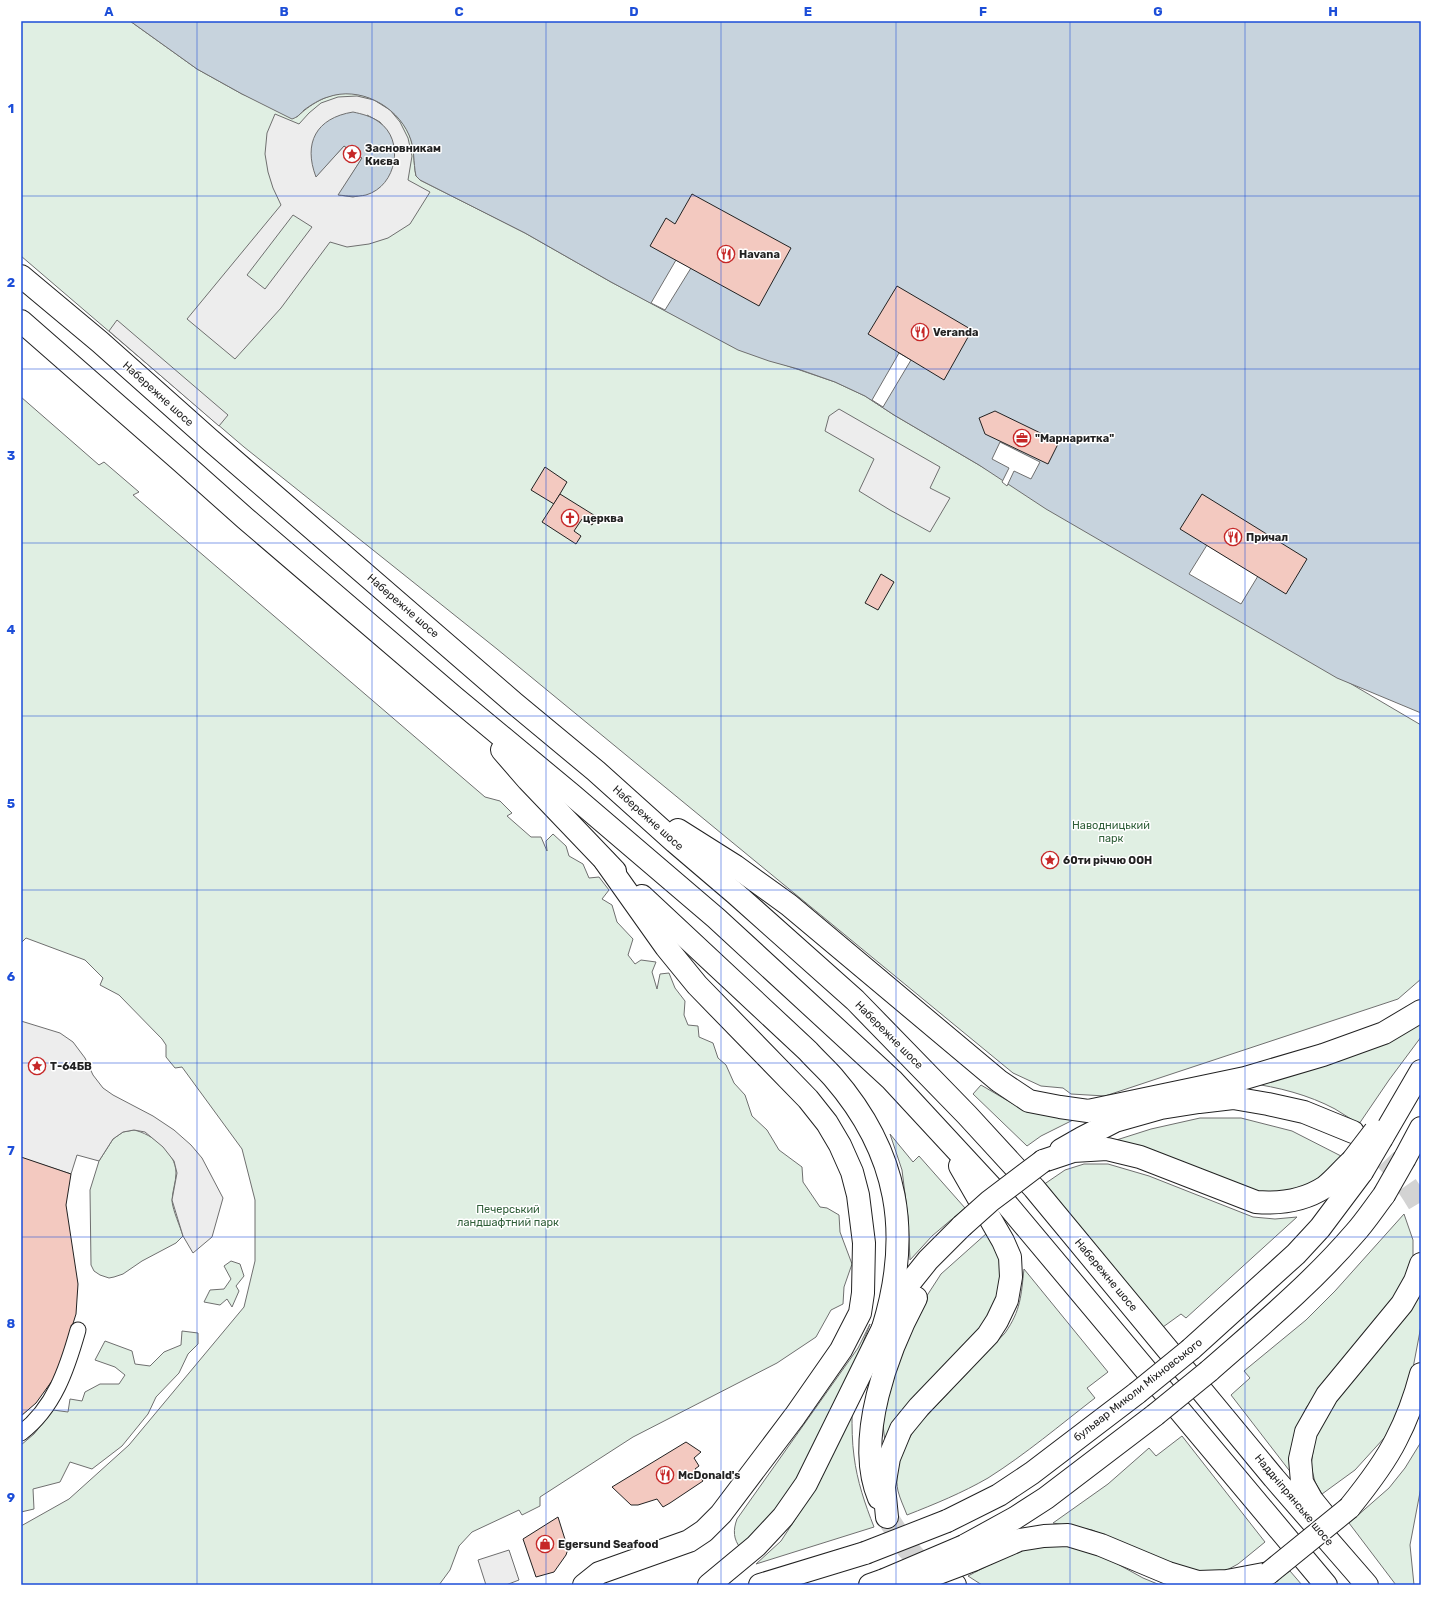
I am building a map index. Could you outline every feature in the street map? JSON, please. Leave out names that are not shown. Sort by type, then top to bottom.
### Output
[{"type":"main road","name":"Набережне шосе","points":[[21,276],[100,342],[514,703],[609,782],[855,1000],[967,1115],[1034,1188],[1222,1414]]},
{"type":"main road","points":[[21,321],[246,519],[716,918],[892,1080],[1005,1202],[1326,1585]]},
{"type":"main road","points":[[454,697],[528,780],[605,861],[813,1056],[834,1078],[856,1107],[882,1154],[894,1193],[899,1248],[890,1305],[883,1328]]},
{"type":"main road","points":[[609,782],[790,905],[999,1081],[1029,1101],[1060,1108],[1088,1111],[1245,1078],[1323,1055],[1384,1033],[1421,1011]]},
{"type":"main road","points":[[584,1585],[599,1573],[689,1541],[704,1531],[721,1514],[795,1416],[841,1350],[860,1313],[863,1293],[864,1242],[858,1194],[852,1172],[840,1145],[827,1123],[808,1099],[697,985],[666,947],[605,861]]},
{"type":"main road","name":"бульвар Миколи Міхновського","points":[[760,1585],[864,1553],[946,1521],[999,1495],[1032,1473],[1137,1393],[1191,1349],[1296,1254],[1320,1228],[1378,1134],[1418,1076]]},
{"type":"main road","points":[[709,1585],[756,1546],[783,1517],[806,1484],[883,1328],[908,1284],[928,1260],[962,1226],[990,1201],[1043,1161],[1082,1138],[1115,1122],[1161,1108],[1233,1098],[1304,1112],[1353,1132],[1314,1106],[1296,1099],[1255,1089],[1207,1086]]},
{"type":"main road","points":[[907,1585],[969,1553],[1015,1518],[1046,1498],[1155,1415],[1209,1371],[1294,1297],[1355,1234],[1384,1195],[1421,1128]]},
{"type":"main road","points":[[940,1132],[1003,1241],[1010,1257],[1011,1277],[1007,1300],[997,1321],[988,1334],[919,1407],[901,1429],[889,1458],[884,1487],[887,1517],[876,1491],[871,1467],[871,1425],[885,1367],[908,1312],[928,1274],[962,1226]]},
{"type":"main road","points":[[1043,1161],[1073,1151],[1107,1149],[1140,1157],[1256,1202],[1271,1204],[1304,1197],[1325,1187],[1357,1167]]},
{"type":"main road","points":[[1378,1585],[1312,1500],[1302,1482],[1300,1459],[1306,1432],[1327,1395],[1402,1304],[1415,1281],[1421,1264]]},
{"type":"main road","points":[[1243,1585],[1269,1572],[1349,1508],[1370,1481],[1396,1440],[1414,1399],[1421,1374]]},
{"type":"main road","name":"Наддніпрянське шосе","points":[[1222,1414],[1279,1484],[1367,1585]]},
{"type":"main road","points":[[1370,1481],[1403,1450],[1413,1436],[1421,1416]]},
{"type":"main road","points":[[877,1582],[969,1553],[1019,1540],[1044,1536],[1068,1535],[1101,1545],[1168,1573],[1198,1582],[1227,1581],[1269,1572]]},
{"type":"main road","points":[[942,1585],[926,1570],[955,1585]]},
{"type":"street","points":[[21,1434],[32,1425],[51,1398],[70,1359],[78,1330]]},
{"type":"green space","name":"Наводницький парк","points":[[21,21],[130,21],[197,69],[242,94],[297,117],[320,100],[341,93],[357,94],[376,101],[399,118],[405,126],[412,144],[416,176],[420,180],[525,233],[611,282],[738,349],[835,382],[865,396],[894,415],[1421,725],[1421,979],[1398,999],[1105,1096],[1071,1094],[1063,1088],[1041,1086],[1013,1073],[497,649],[244,447],[21,256]]},
{"type":"green space","name":"Печерський ландшафтний парк","points":[[21,397],[99,465],[104,462],[139,492],[133,495],[485,797],[500,801],[512,813],[507,816],[531,837],[541,837],[547,851],[546,841],[553,834],[566,846],[569,856],[583,864],[589,878],[599,877],[609,890],[602,899],[612,905],[617,922],[633,939],[628,955],[635,964],[641,960],[656,962],[652,972],[657,989],[660,974],[669,973],[675,988],[685,1001],[684,1015],[688,1025],[698,1026],[699,1037],[713,1043],[718,1058],[726,1065],[734,1083],[745,1095],[752,1116],[767,1130],[779,1150],[802,1167],[803,1182],[820,1207],[827,1208],[839,1215],[840,1232],[852,1264],[844,1287],[843,1304],[831,1310],[816,1337],[777,1363],[633,1437],[540,1497],[540,1506],[522,1515],[519,1510],[472,1532],[459,1546],[450,1570],[439,1585],[21,1585],[21,1526],[69,1499],[129,1445],[244,1307],[255,1261],[255,1200],[242,1149],[182,1067],[175,1068],[166,1057],[166,1045],[162,1039],[119,995],[100,985],[103,978],[85,960],[26,938],[21,943]]},
{"type":"green space","points":[[1421,1021],[1421,1037],[1359,1124],[1335,1109],[1315,1100],[1282,1089],[1248,1083]]},
{"type":"green space","points":[[981,1085],[1015,1105],[1041,1114],[1075,1119],[1041,1136],[1027,1146],[973,1094]]},
{"type":"green space","points":[[1200,1118],[1241,1118],[1292,1131],[1341,1156],[1328,1173],[1297,1194],[1256,1195],[1107,1143],[1151,1129]]},
{"type":"green space","points":[[134,1130],[148,1135],[162,1145],[172,1158],[176,1173],[172,1201],[183,1236],[176,1243],[142,1261],[123,1274],[109,1278],[94,1271],[91,1265],[90,1190],[99,1161],[113,1139],[123,1132]]},
{"type":"green space","points":[[890,1134],[913,1162],[919,1156],[965,1208],[932,1236],[910,1260],[908,1218],[902,1170]]},
{"type":"green space","points":[[1084,1164],[1108,1164],[1149,1176],[1253,1217],[1275,1219],[1297,1217],[1186,1318],[1181,1314],[1163,1327],[1043,1185],[1065,1170]]},
{"type":"green space","points":[[1404,1214],[1413,1240],[1413,1267],[1401,1292],[1320,1389],[1306,1408],[1297,1428],[1292,1474],[1231,1395],[1250,1378],[1244,1371],[1306,1320],[1335,1291]]},
{"type":"green space","points":[[987,1233],[1004,1262],[993,1317],[885,1442],[882,1417],[884,1397],[917,1311],[941,1274]]},
{"type":"green space","points":[[231,1261],[240,1264],[244,1276],[236,1286],[239,1291],[232,1307],[227,1299],[220,1305],[204,1302],[210,1290],[224,1289],[231,1279],[224,1266]]},
{"type":"green space","points":[[1024,1269],[1108,1372],[1087,1388],[1095,1398],[1016,1459],[988,1478],[968,1489],[907,1515],[898,1491],[897,1482],[898,1465],[904,1449],[917,1426],[1005,1333],[1017,1310],[1021,1295]]},
{"type":"green space","points":[[1421,1286],[1421,1326],[1413,1368],[1403,1402],[1385,1437],[1355,1470],[1322,1494],[1315,1482],[1311,1466],[1315,1436],[1329,1410]]},
{"type":"green space","points":[[870,1324],[854,1366],[797,1478],[779,1505],[741,1549],[736,1542],[734,1534],[737,1519],[858,1348]]},
{"type":"green space","points":[[182,1331],[198,1333],[198,1344],[188,1354],[179,1373],[156,1397],[148,1414],[122,1446],[92,1469],[70,1462],[60,1482],[33,1489],[34,1509],[21,1512],[21,1445],[34,1434],[53,1410],[68,1412],[70,1399],[82,1401],[85,1392],[100,1384],[119,1384],[125,1375],[115,1367],[95,1360],[105,1341],[132,1351],[135,1364],[150,1366],[164,1352],[181,1345]]},
{"type":"green space","points":[[852,1413],[852,1440],[855,1465],[862,1492],[874,1527],[756,1564],[781,1541],[798,1515]]},
{"type":"green space","points":[[1182,1436],[1265,1542],[1238,1564],[1227,1570],[1196,1574],[1092,1530],[1053,1523],[1108,1484],[1149,1448],[1156,1456]]},
{"type":"green space","points":[[1421,1442],[1421,1487],[1410,1545],[1414,1585],[1396,1585],[1349,1523],[1389,1488],[1405,1468]]},
{"type":"green space","points":[[1067,1545],[1103,1556],[1143,1578],[1160,1585],[982,1585],[968,1576],[1001,1559],[1026,1549]]},
{"type":"green space","points":[[1290,1571],[1302,1585],[1270,1585]]},
{"type":"shaded area","points":[[130,21],[1421,21],[1421,713],[1337,678],[1046,509],[979,465],[894,415],[865,396],[835,382],[738,350],[611,282],[525,233],[420,180],[416,176],[411,140],[403,124],[386,107],[375,101],[364,96],[340,94],[328,97],[313,104],[292,119],[197,69]]},
{"type":"shaded area","points":[[357,96],[374,100],[390,110],[400,122],[408,138],[412,156],[408,180],[430,192],[410,224],[388,238],[369,244],[347,247],[330,242],[281,308],[235,359],[187,319],[281,205],[273,188],[268,172],[265,154],[267,133],[275,114],[299,124],[321,103],[338,97]],"holes":[[[367,115],[380,122],[389,134],[394,147],[380,187],[367,194],[353,197],[339,195],[362,158],[344,146],[316,176]],[[293,215],[312,227],[265,289],[247,275]]]},
{"type":"shaded area","points":[[353,112],[363,114],[379,122],[387,130],[392,140],[394,151],[394,162],[391,173],[385,182],[377,190],[362,196],[338,195],[362,158],[344,146],[316,177],[312,165],[312,143],[322,126],[340,115]]},
{"type":"shaded area","points":[[117,320],[228,415],[219,426],[109,331]]},
{"type":"shaded area","points":[[839,409],[940,467],[930,488],[950,498],[930,532],[859,491],[874,459],[825,431],[829,416]]},
{"type":"shaded area","points":[[21,1021],[60,1033],[73,1042],[85,1058],[93,1075],[103,1088],[113,1095],[153,1116],[174,1130],[191,1145],[202,1158],[223,1198],[212,1237],[193,1253],[183,1236],[172,1200],[177,1173],[174,1161],[163,1147],[145,1132],[134,1130],[123,1132],[113,1139],[99,1161],[77,1155],[71,1174],[22,1158],[21,1161]]},
{"type":"shaded area","points":[[509,1550],[519,1580],[506,1585],[486,1585],[478,1560]]},
{"type":"pier","points":[[676,260],[691,268],[665,310],[651,303]]},
{"type":"pier","points":[[899,353],[911,360],[883,407],[872,400]]},
{"type":"pier","points":[[1000,442],[1040,462],[1031,479],[1014,471],[1007,486],[1002,482],[1009,468],[992,459]]},
{"type":"pier","points":[[1207,545],[1258,576],[1241,604],[1189,574]]},
{"type":"building","name":"Havana","points":[[692,194],[791,248],[759,306],[650,246],[666,218],[675,224]]},
{"type":"building","name":"Veranda","points":[[897,286],[972,330],[944,380],[868,334]]},
{"type":"building","name":"\"Марнаритка\"","points":[[995,411],[1059,442],[1048,464],[985,434],[979,418]]},
{"type":"building","points":[[545,467],[567,482],[554,504],[531,490]]},
{"type":"building","name":"церква","points":[[560,494],[597,517],[592,525],[582,519],[574,531],[581,536],[576,544],[542,522]]},
{"type":"building","name":"Причал","points":[[1202,494],[1307,559],[1286,594],[1180,529]]},
{"type":"building","points":[[881,574],[894,582],[878,610],[865,603]]},
{"type":"building","points":[[21,1157],[71,1174],[66,1205],[78,1284],[76,1314],[57,1374],[36,1403],[21,1416]]},
{"type":"building","name":"McDonald's","points":[[686,1442],[701,1452],[694,1458],[699,1466],[695,1469],[703,1481],[670,1503],[663,1507],[657,1499],[638,1505],[631,1505],[612,1487]]},
{"type":"building","name":"Egersund Seafood","points":[[558,1517],[568,1549],[566,1555],[554,1572],[536,1577],[523,1539]]},
{"type":"tunnel","points":[[1361,1138],[1379,1153],[1395,1170],[1409,1188],[1421,1208]]},
{"type":"tunnel","points":[[887,1517],[907,1548],[926,1569]]},
{"type":"place","name":"Засновникам Києва","points":[[352,154]]},
{"type":"place","name":"Havana","points":[[726,254]]},
{"type":"place","name":"Veranda","points":[[920,332]]},
{"type":"place","name":"\"Марнаритка\"","points":[[1022,438]]},
{"type":"place","name":"церква","points":[[570,518]]},
{"type":"place","name":"Причал","points":[[1233,537]]},
{"type":"place","name":"60ти річчю ООН","points":[[1050,860]]},
{"type":"place","name":"Т-64БВ","points":[[37,1066]]},
{"type":"place","name":"McDonald's","points":[[665,1475]]},
{"type":"place","name":"Egersund Seafood","points":[[545,1544]]}]
